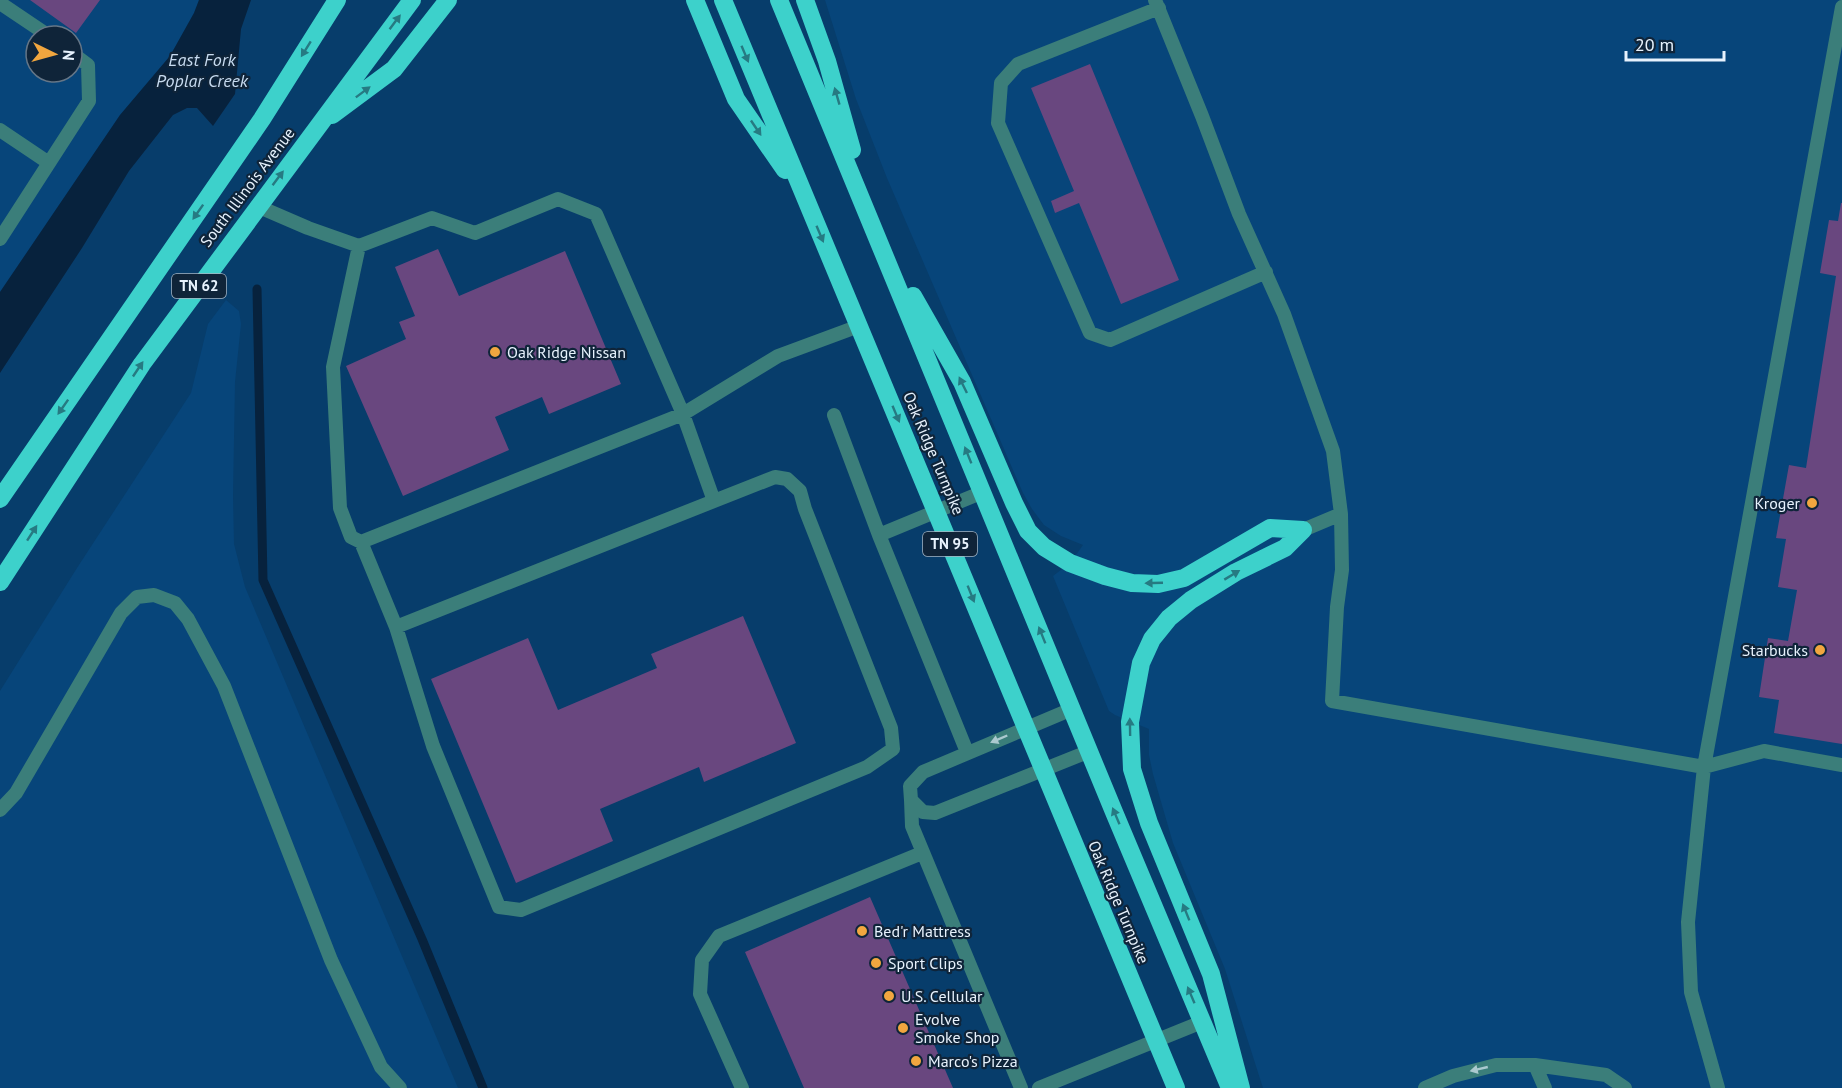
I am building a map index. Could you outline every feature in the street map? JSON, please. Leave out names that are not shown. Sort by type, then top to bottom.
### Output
[{"type":"highway","name":"South Illinois Avenue","points":[[0,499],[262,119],[337,0]]},
{"type":"highway","name":"South Illinois Avenue","points":[[0,582],[142,364],[412,0]]},
{"type":"highway","points":[[316,127],[394,69],[448,0]]},
{"type":"highway","points":[[695,0],[736,99],[807,203]]},
{"type":"highway","name":"Oak Ridge Turnpike","points":[[723,0],[1176,1088]]},
{"type":"highway","name":"Oak Ridge Turnpike","points":[[779,0],[1230,1088]]},
{"type":"highway","points":[[805,0],[827,61],[876,232],[963,382],[1028,531],[1044,547],[1070,563],[1132,583],[1158,584],[1184,578],[1270,528],[1303,530]]},
{"type":"highway","points":[[1241,1088],[1211,974],[1149,823],[1132,769],[1130,722],[1141,663],[1152,639],[1169,618],[1191,600],[1236,572],[1285,548],[1303,530]]},
{"type":"lane","points":[[0,3],[31,24]]},
{"type":"lane","points":[[1266,272],[1110,340],[1090,333],[998,123],[1000,83],[1018,64],[1157,4],[1239,214],[1266,272],[1284,314],[1333,451],[1341,514],[1342,570],[1337,607],[1332,701],[1704,766],[1764,751],[1842,765]]},
{"type":"lane","points":[[1718,1088],[1691,992],[1688,922],[1704,766],[1842,7]]},
{"type":"lane","points":[[0,239],[89,101],[88,66],[84,63]]},
{"type":"lane","points":[[0,130],[49,163]]},
{"type":"lane","points":[[257,206],[308,228],[359,246],[432,218],[475,233],[558,199],[596,214],[683,414],[714,501]]},
{"type":"lane","points":[[359,246],[333,367],[340,508],[351,537],[361,542],[396,627],[433,746],[499,907],[521,910],[867,767],[893,749],[891,728],[800,491],[788,479],[775,477],[396,627]]},
{"type":"lane","points":[[361,542],[683,414],[778,356],[859,326]]},
{"type":"lane","points":[[834,415],[879,535],[967,752]]},
{"type":"lane","points":[[879,535],[983,492]]},
{"type":"lane","points":[[1303,530],[1341,514]]},
{"type":"lane","points":[[0,810],[16,793],[121,613],[137,597],[154,596],[175,603],[188,619],[225,686],[331,960],[381,1067],[400,1088]]},
{"type":"lane","points":[[1021,1088],[912,826],[910,786],[922,772],[1072,709]]},
{"type":"lane","points":[[911,800],[923,812],[935,813],[1090,751]]},
{"type":"lane","points":[[742,1088],[700,994],[702,960],[719,936],[922,853]]},
{"type":"lane","points":[[1039,1088],[1202,1022]]},
{"type":"lane","points":[[1425,1088],[1455,1082],[1496,1065],[1535,1065],[1606,1075],[1625,1088]]},
{"type":"lane","points":[[1535,1065],[1545,1088]]},
{"type":"shaded area","points":[[0,0],[199,0],[170,56],[120,115],[0,292]]},
{"type":"shaded area","points":[[825,0],[1842,0],[1842,1088],[1263,1088],[1225,969],[1173,843],[1149,755],[1149,729],[1109,711],[1053,576],[1070,563],[1083,545],[1061,536],[1044,525],[1023,493],[887,178],[856,99]]},
{"type":"shaded area","points":[[226,300],[239,311],[241,324],[235,382],[233,495],[234,544],[245,587],[458,1088],[0,1088],[0,691],[191,393],[208,324]]},
{"type":"water","name":"East Fork Poplar Creek","points":[[199,0],[251,0],[241,29],[235,94],[213,126],[197,108],[187,108],[173,115],[129,171],[82,248],[0,373],[0,292],[120,115],[170,56]]},
{"type":"building","points":[[30,0],[100,0],[83,24],[63,24]]},
{"type":"building","points":[[1090,64],[1179,280],[1121,304],[1079,203],[1055,213],[1051,201],[1074,191],[1031,88]]},
{"type":"building","name":"Kroger","points":[[1841,203],[1842,744],[1774,733],[1779,700],[1759,697],[1768,638],[1788,641],[1797,590],[1778,587],[1786,539],[1776,538],[1789,465],[1806,468],[1836,276],[1820,273],[1829,220],[1838,221]]},
{"type":"building","points":[[438,249],[459,296],[565,251],[621,384],[549,414],[542,397],[495,417],[509,450],[403,496],[346,366],[406,339],[399,322],[415,316],[395,267]]},
{"type":"building","points":[[743,616],[796,743],[704,782],[699,767],[600,809],[613,841],[516,883],[431,679],[528,638],[558,710],[657,668],[651,654]]},
{"type":"building","points":[[870,897],[953,1088],[804,1088],[745,952]]},
{"type":"waterway","points":[[257,289],[263,580],[422,939],[483,1088]]},
{"type":"place","name":"Oak Ridge Nissan","points":[[495,352]]},
{"type":"place","name":"Kroger","points":[[1812,503]]},
{"type":"place","name":"Starbucks","points":[[1820,650]]},
{"type":"place","name":"Bed'r Mattress","points":[[862,931]]},
{"type":"place","name":"Sport Clips","points":[[876,963]]},
{"type":"place","name":"U.S. Cellular","points":[[889,996]]},
{"type":"place","name":"Evolve Smoke Shop","points":[[903,1028]]},
{"type":"place","name":"Marco's Pizza","points":[[916,1061]]}]
